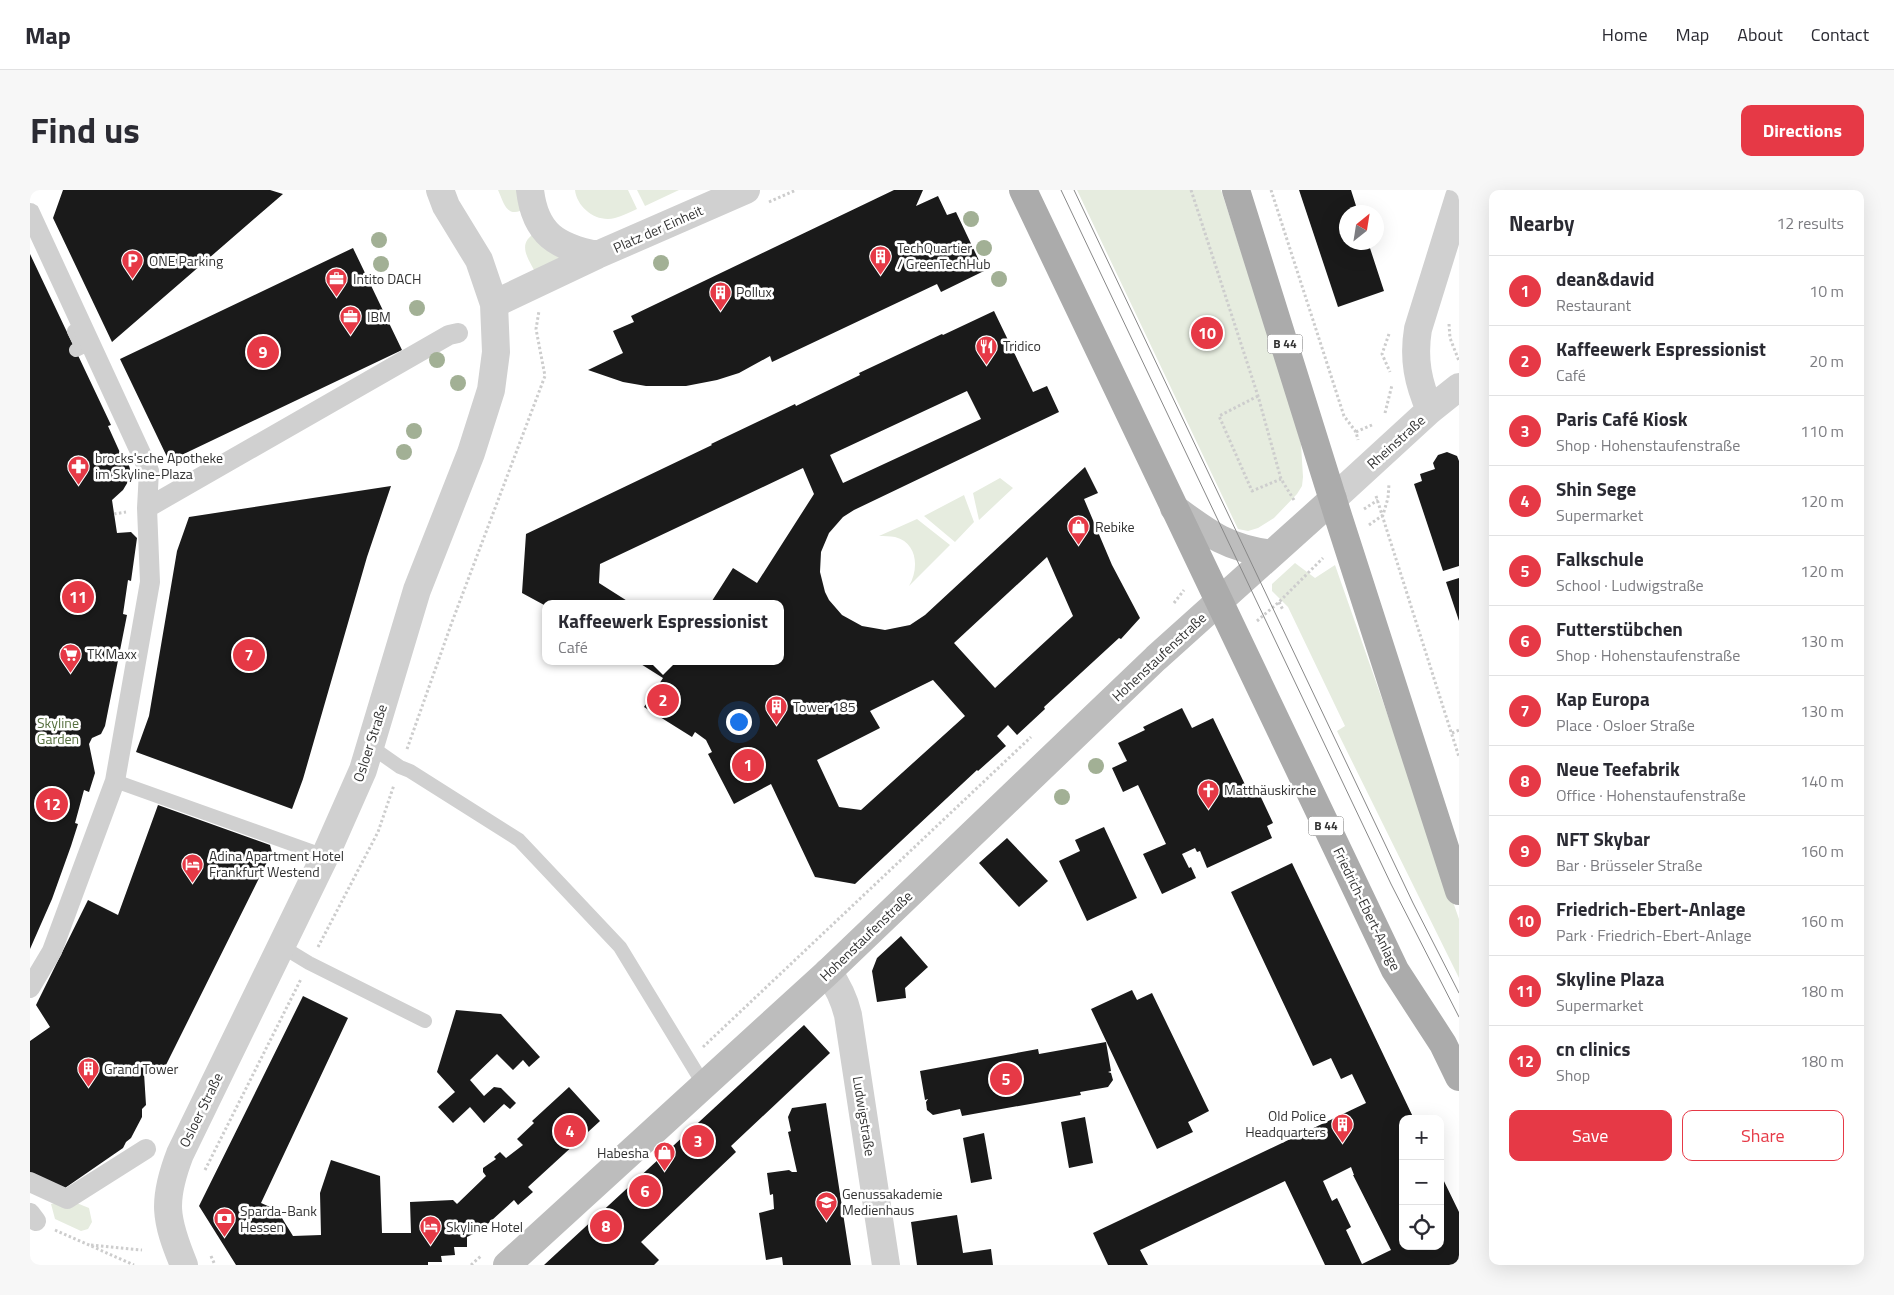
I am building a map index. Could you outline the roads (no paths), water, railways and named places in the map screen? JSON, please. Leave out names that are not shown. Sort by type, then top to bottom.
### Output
[{"type":"main road","name":"Friedrich-Ebert-Anlage","points":[[1023,190],[1395,970],[1443,1044],[1459,1077]]},
{"type":"main road","name":"B 44","points":[[1236,190],[1459,891]]},
{"type":"main road","points":[[1219,600],[1334,498]]},
{"type":"main road","points":[[1174,508],[1208,534],[1220,540],[1245,549],[1272,554]]},
{"type":"main road","name":"Hohenstaufenstraße","points":[[507,1265],[828,972],[1219,600]]},
{"type":"street","points":[[419,190],[449,195]]},
{"type":"street","name":"Platz der Einheit","points":[[530,190],[534,213],[545,232],[562,246],[597,255]]},
{"type":"street","name":"Osloer Straße","points":[[184,1265],[167,1212],[168,1191],[172,1173],[325,856],[363,770],[417,590],[470,453],[492,390],[496,352],[494,304],[479,260],[449,195]]},
{"type":"street","points":[[1430,410],[1422,391],[1416,368],[1415,346],[1418,329],[1459,197]]},
{"type":"street","name":"Platz der Einheit","points":[[494,304],[597,255],[753,198]]},
{"type":"street","points":[[30,213],[149,471],[147,508],[150,582],[115,781],[52,951],[30,988]]},
{"type":"street","points":[[147,508],[449,335],[458,333]]},
{"type":"street","name":"Rheinstraße","points":[[1334,498],[1430,410],[1459,387]]},
{"type":"street","name":"Ludwigstraße","points":[[828,972],[839,987],[848,1015],[886,1265]]},
{"type":"street","points":[[30,1182],[67,1199],[146,1150]]},
{"type":"lane","points":[[30,236],[82,347],[76,350]]},
{"type":"lane","points":[[370,746],[400,767],[410,771],[519,840],[620,947],[704,1085]]},
{"type":"lane","points":[[115,781],[325,856]]},
{"type":"lane","points":[[281,946],[309,963],[425,1021]]},
{"type":"tram line","points":[[1061,190],[1391,884],[1459,1017]]},
{"type":"tram line","points":[[1074,190],[1413,903],[1459,993]]},
{"type":"place","name":"TechQuartier / GreenTechHub","points":[[881,275]]},
{"type":"place","name":"ONE Parking","points":[[133,280]]},
{"type":"place","name":"Intito DACH","points":[[337,298]]},
{"type":"place","name":"Pollux","points":[[720,311]]},
{"type":"place","name":"Friedrich-Ebert-Anlage","points":[[1207,333]]},
{"type":"place","name":"IBM","points":[[351,336]]},
{"type":"place","name":"NFT Skybar","points":[[263,352]]},
{"type":"place","name":"Tridico","points":[[987,365]]},
{"type":"place","name":"brocks'sche Apotheke im Skyline-Plaza","points":[[79,485]]},
{"type":"place","name":"Rebike","points":[[1079,546]]},
{"type":"place","name":"Skyline Plaza","points":[[78,597]]},
{"type":"place","name":"Kap Europa","points":[[249,655]]},
{"type":"place","name":"TK Maxx","points":[[71,673]]},
{"type":"place","name":"Kaffeewerk Espressionist","points":[[663,700]]},
{"type":"place","name":"Tower 185","points":[[777,726]]},
{"type":"place","name":"dean&david","points":[[748,765]]},
{"type":"place","name":"cn clinics","points":[[52,804]]},
{"type":"place","name":"Matthäuskirche","points":[[1208,809]]},
{"type":"place","name":"Adina Apartment Hotel Frankfurt Westend","points":[[193,883]]},
{"type":"place","name":"Falkschule","points":[[1006,1079]]},
{"type":"place","name":"Grand Tower","points":[[88,1088]]},
{"type":"place","name":"Shin Sege","points":[[570,1131]]},
{"type":"place","name":"Paris Café Kiosk","points":[[698,1141]]},
{"type":"place","name":"Old Police Headquarters","points":[[1342,1143]]},
{"type":"place","name":"Habesha","points":[[665,1172]]},
{"type":"place","name":"Futterstübchen","points":[[645,1191]]},
{"type":"place","name":"Genussakademie Medienhaus","points":[[826,1221]]},
{"type":"place","name":"Neue Teefabrik","points":[[606,1226]]},
{"type":"place","name":"Sparda-Bank Hessen","points":[[224,1238]]},
{"type":"place","name":"Skyline Hotel","points":[[430,1246]]},
{"type":"park label","name":"Skyline Garden","points":[[58,732]]}]
